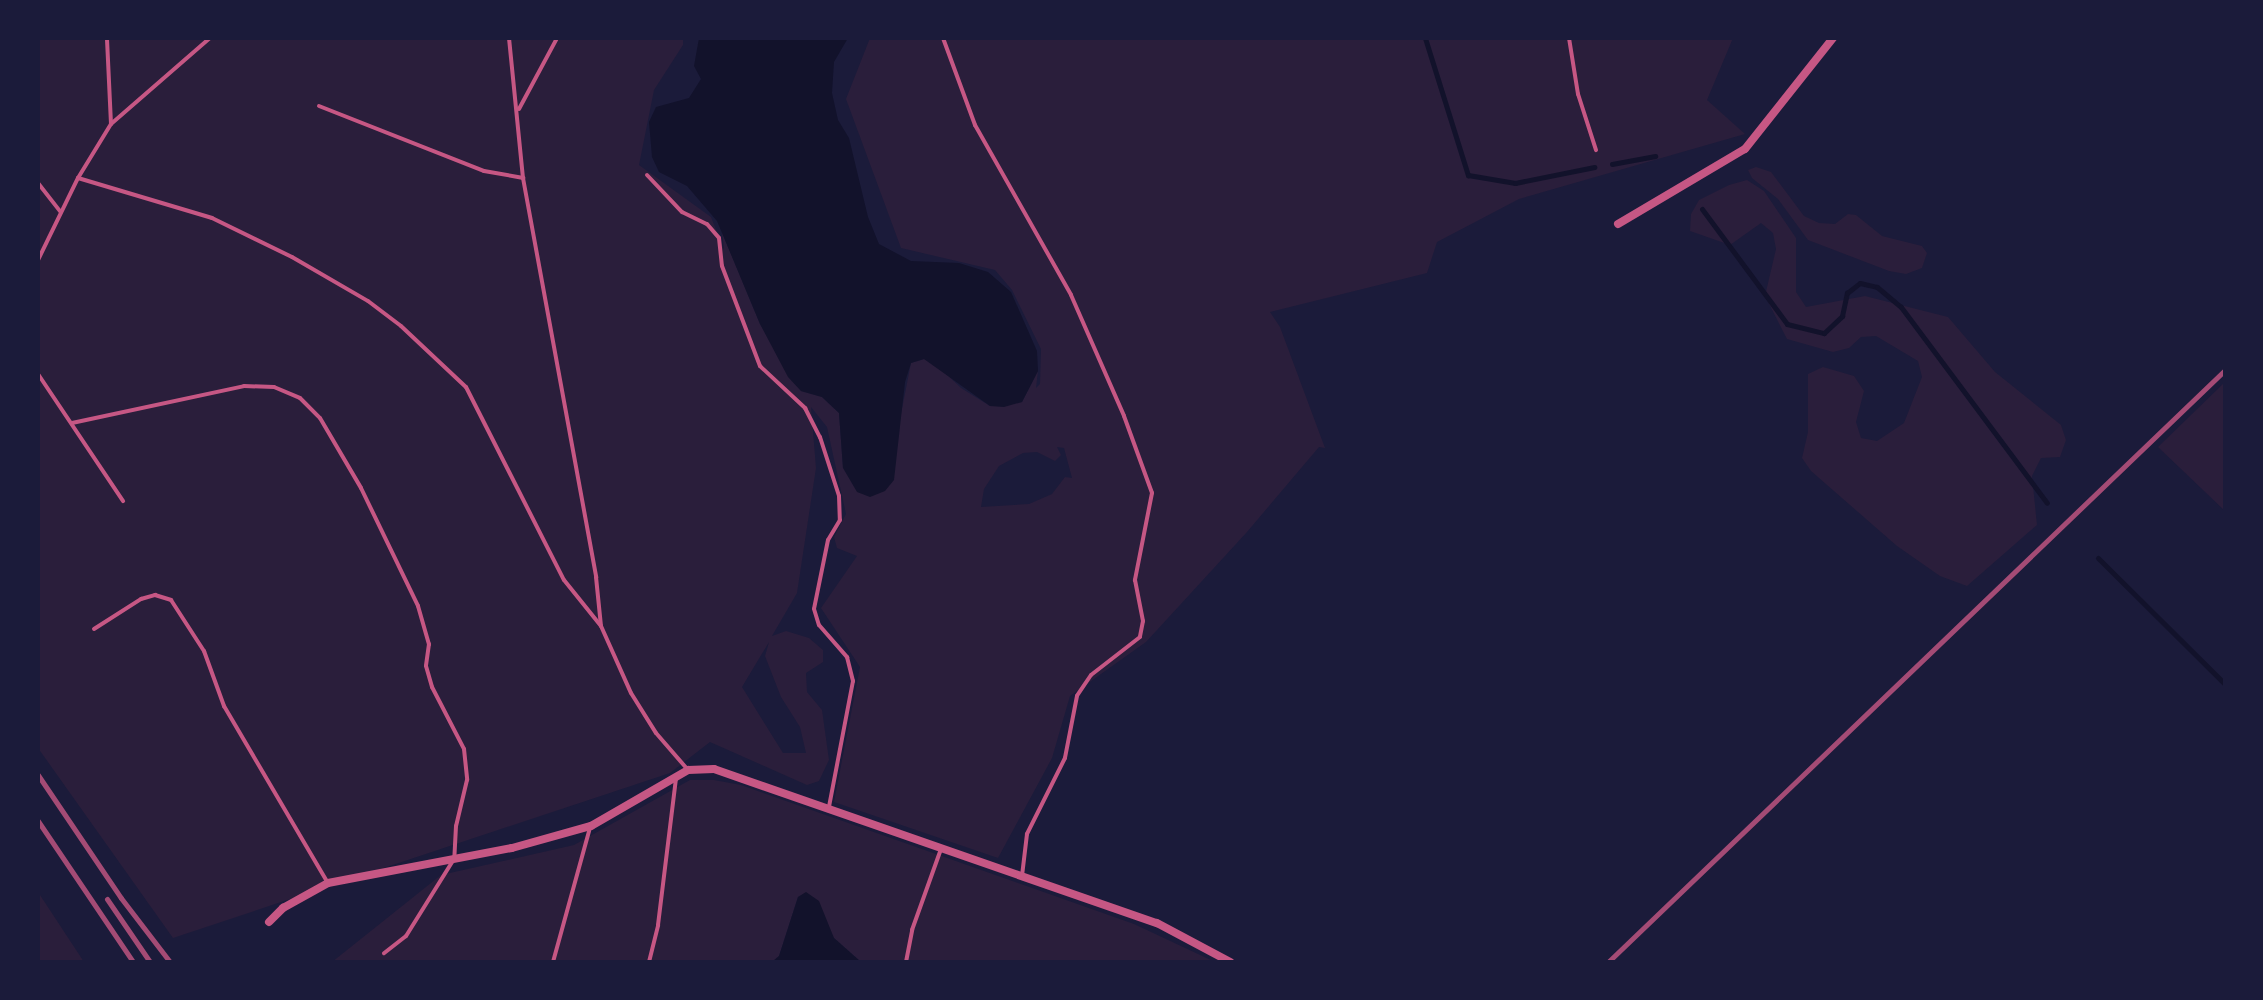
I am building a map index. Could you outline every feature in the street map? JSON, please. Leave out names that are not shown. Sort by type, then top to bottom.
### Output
[{"type":"street","points":[[1618,224],[1745,149],[1833,38]]},
{"type":"street","points":[[269,922],[283,908],[328,883],[454,859],[591,826],[677,775],[688,770],[714,769],[1157,923],[1230,962]]},
{"type":"lane","points":[[107,38],[111,124]]},
{"type":"lane","points":[[38,260],[60,211],[111,124],[210,38]]},
{"type":"lane","points":[[509,38],[523,178],[596,577],[601,626]]},
{"type":"lane","points":[[518,111],[557,38]]},
{"type":"lane","points":[[943,38],[975,125],[1071,295],[1124,416],[1152,493],[1135,580],[1143,621],[1140,637],[1091,675],[1077,696],[1065,758],[1027,834],[1022,876]]},
{"type":"lane","points":[[1569,38],[1578,94],[1596,150]]},
{"type":"lane","points":[[319,106],[484,171],[523,178]]},
{"type":"lane","points":[[647,175],[682,212],[707,224],[719,238],[722,266],[760,366],[805,408],[820,437],[839,496],[840,520],[828,540],[814,609],[819,625],[847,657],[853,681],[829,807]]},
{"type":"lane","points":[[78,178],[212,218],[329,277],[401,326],[466,387],[564,580],[601,626],[631,693],[656,733],[688,770]]},
{"type":"lane","points":[[38,183],[60,211]]},
{"type":"lane","points":[[38,374],[123,501]]},
{"type":"lane","points":[[72,423],[244,386],[274,387],[300,398],[320,418],[361,488],[418,606],[429,644],[426,666],[429,676],[464,749],[467,780],[456,826],[454,859],[406,936],[384,953]]},
{"type":"lane","points":[[94,629],[141,599],[155,595],[171,600],[204,651],[224,706],[328,883]]},
{"type":"lane","points":[[649,962],[658,925],[677,775]]},
{"type":"lane","points":[[553,962],[591,826]]},
{"type":"lane","points":[[906,962],[912,930],[941,849]]},
{"type":"shaded area","points":[[38,38],[683,38],[683,45],[654,90],[639,165],[711,217],[724,250],[722,232],[760,324],[801,391],[822,397],[839,413],[843,468],[900,419],[911,363],[924,359],[938,366],[961,388],[990,406],[1022,402],[1038,371],[1036,388],[1040,384],[1041,349],[1012,290],[995,270],[901,248],[846,99],[870,38],[1733,38],[1707,100],[1745,134],[1519,199],[1437,242],[1427,273],[1270,312],[1280,327],[1325,448],[1319,447],[1247,532],[1146,642],[1070,696],[1052,758],[998,858],[834,802],[860,667],[821,608],[857,556],[837,548],[834,537],[846,514],[827,427],[811,407],[816,468],[797,593],[772,636],[786,631],[809,638],[823,650],[823,662],[806,673],[807,692],[822,710],[829,760],[819,781],[807,785],[710,742],[670,773],[173,938],[38,748]],"holes":[[[1057,447],[1064,448],[1072,478],[1065,477],[1052,494],[1029,504],[981,507],[984,489],[999,466],[1023,453],[1037,452],[1055,461],[1061,455]],[[769,642],[765,656],[781,697],[800,727],[806,753],[783,753],[742,687]]]},
{"type":"shaded area","points":[[699,38],[848,38],[834,62],[832,93],[838,120],[849,138],[868,217],[879,244],[911,261],[959,263],[988,272],[1011,292],[1037,351],[1038,371],[1022,402],[1004,407],[990,406],[924,359],[911,363],[905,382],[894,480],[885,491],[870,497],[857,492],[843,468],[839,413],[822,397],[801,391],[788,377],[760,324],[717,221],[687,186],[659,172],[652,157],[649,122],[656,107],[689,98],[701,79],[694,66]]},
{"type":"shaded area","points":[[1756,167],[1771,172],[1804,216],[1819,223],[1835,224],[1848,214],[1856,215],[1882,236],[1922,246],[1927,253],[1922,268],[1906,274],[1889,271],[1808,240],[1778,199],[1752,178],[1748,170]]},
{"type":"shaded area","points":[[1747,180],[1764,191],[1796,238],[1796,292],[1806,307],[1865,296],[1948,317],[1995,372],[2061,425],[2066,440],[2060,457],[2041,458],[2032,476],[2037,525],[1967,586],[1940,576],[1897,546],[1811,471],[1802,458],[1808,432],[1808,374],[1823,367],[1854,376],[1864,391],[1856,422],[1861,438],[1877,441],[1904,423],[1922,377],[1918,361],[1876,336],[1861,337],[1849,348],[1833,352],[1787,339],[1765,296],[1776,249],[1773,233],[1761,223],[1730,245],[1690,231],[1691,214],[1699,200]]},
{"type":"shaded area","points":[[2225,382],[2225,511],[2158,447]]},
{"type":"shaded area","points":[[690,780],[741,785],[1134,924],[1215,962],[861,962],[834,938],[806,893],[798,897],[779,956],[772,962],[332,962],[441,875],[574,845]]},
{"type":"shaded area","points":[[38,892],[84,962],[38,962]]},
{"type":"shaded area","points":[[806,892],[819,901],[834,938],[861,962],[772,962],[779,956],[798,897]]},
{"type":"waterway","points":[[1425,38],[1468,175],[1515,183],[1594,167]]},
{"type":"waterway","points":[[1612,164],[1655,156]]},
{"type":"waterway","points":[[1702,209],[1787,324],[1824,333],[1842,316],[1847,293],[1860,283],[1877,287],[1901,307],[2047,503]]},
{"type":"waterway","points":[[2098,558],[2225,684]]},
{"type":"railway","points":[[1608,962],[2225,370]]},
{"type":"railway","points":[[38,775],[121,898],[170,962]]},
{"type":"railway","points":[[38,821],[133,962]]},
{"type":"railway","points":[[107,899],[150,962]]}]
